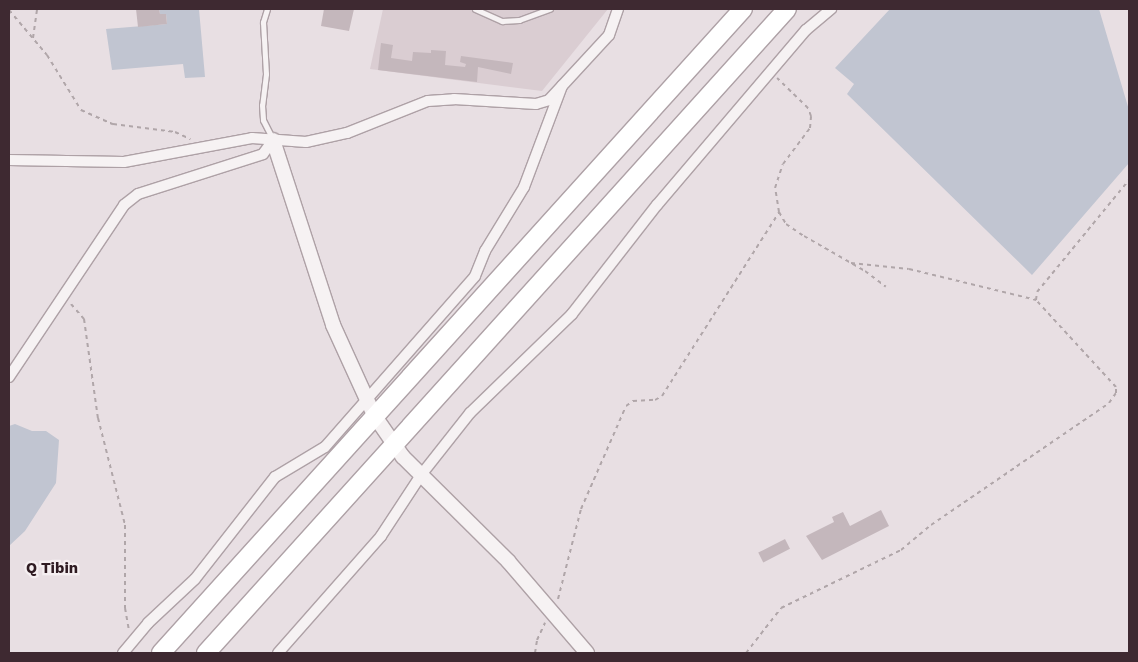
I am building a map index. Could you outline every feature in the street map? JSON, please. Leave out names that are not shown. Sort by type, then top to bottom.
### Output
[{"type":"highway","points":[[160,653],[371,408],[743,9]]},
{"type":"highway","points":[[206,653],[787,9]]},
{"type":"street","points":[[9,160],[124,162],[252,138],[306,142],[347,133],[428,101],[454,99],[536,104],[549,100],[608,35],[618,9]]},
{"type":"street","points":[[278,653],[381,536],[421,475],[470,413],[572,314],[657,206],[770,72],[806,30],[831,9]]},
{"type":"street","points":[[124,653],[148,623],[195,579],[275,477],[325,447],[371,408],[475,276],[485,251],[524,187],[562,86]]},
{"type":"street","points":[[9,377],[65,297],[124,205],[138,194],[263,154],[273,140]]},
{"type":"street","points":[[273,140],[333,325],[371,408],[394,445],[554,611],[587,653]]},
{"type":"lane","points":[[267,9],[263,22],[266,74],[262,105],[264,120],[273,140]]},
{"type":"lane","points":[[475,9],[502,21],[519,20],[550,9]]},
{"type":"path","points":[[33,38],[37,9]]},
{"type":"path","points":[[9,10],[47,55],[81,110],[113,124],[175,132],[207,147]]},
{"type":"path","points":[[770,72],[808,108],[811,116],[810,128],[783,164],[775,188],[779,212],[786,224],[851,263],[886,287]]},
{"type":"path","points":[[1036,300],[1037,292],[1129,180]]},
{"type":"path","points":[[536,653],[542,628],[554,611],[578,516],[626,406],[633,400],[655,400],[662,396],[779,212]]},
{"type":"path","points":[[746,653],[781,608],[901,550],[931,525],[1109,403],[1116,393],[1116,388],[1036,300],[909,270],[851,263]]},
{"type":"path","points":[[65,297],[84,319],[98,418],[125,525],[125,608],[129,630],[124,653]]},
{"type":"shaded area","points":[[159,9],[199,9],[205,77],[185,78],[183,64],[112,70],[106,29],[167,24],[166,14],[160,14]]},
{"type":"shaded area","points":[[383,9],[608,9],[542,91],[370,69]]},
{"type":"shaded area","points":[[890,9],[1099,9],[1129,110],[1129,163],[1032,275],[847,94],[854,84],[835,68]]},
{"type":"shaded area","points":[[15,424],[32,431],[46,431],[59,440],[56,483],[25,531],[9,546],[9,426]]},
{"type":"building","points":[[136,9],[159,9],[160,14],[166,14],[167,24],[138,27]]},
{"type":"building","points":[[324,9],[354,9],[349,31],[321,26]]},
{"type":"building","points":[[381,43],[393,45],[391,58],[412,61],[413,52],[431,53],[431,50],[446,51],[445,65],[465,67],[466,64],[460,62],[461,56],[513,63],[511,74],[478,67],[477,82],[378,70]]},
{"type":"building","points":[[881,510],[889,526],[822,560],[806,536],[834,522],[832,517],[843,512],[850,526]]},
{"type":"building","points":[[785,539],[790,549],[763,562],[758,553]]},
{"type":"district","name":"Q Tibin","points":[[52,569]]}]
